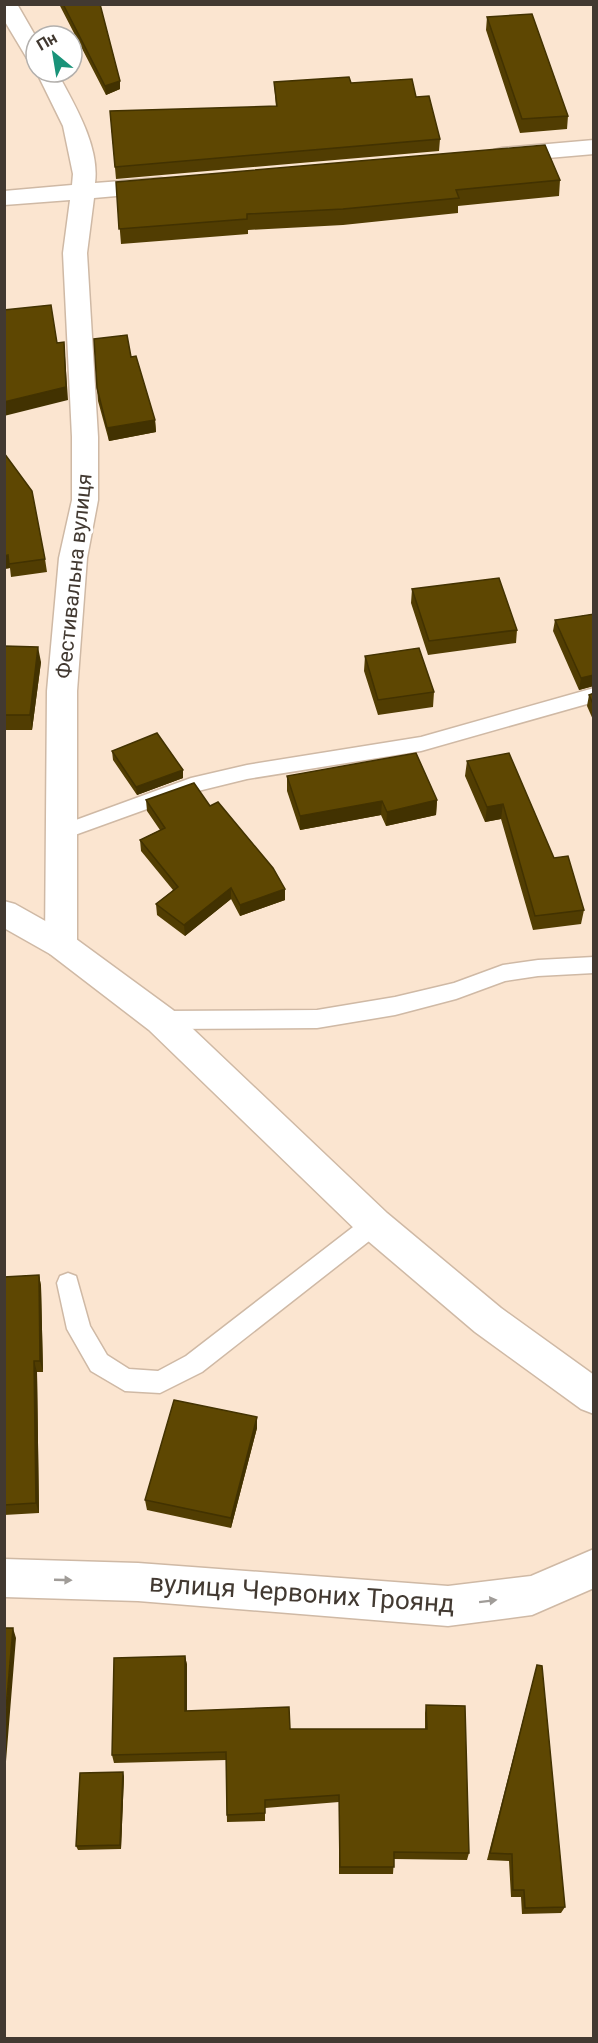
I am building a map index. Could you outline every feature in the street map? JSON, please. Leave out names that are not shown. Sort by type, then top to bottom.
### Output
[{"type":"street","points":[[6,4],[24,35]]},
{"type":"street","name":"Фестивальна вулиця","points":[[52,84],[74,126],[85,174],[75,253],[85,438],[85,500],[73,558],[62,691],[62,945]]},
{"type":"street","points":[[475,157],[594,147]]},
{"type":"street","points":[[4,198],[179,183]]},
{"type":"street","points":[[4,913],[62,945],[160,1020],[374,1224],[488,1320],[594,1397]]},
{"type":"street","name":"вулиця Червоних Троянд","points":[[4,1578],[138,1582],[448,1606],[532,1595],[594,1568]]},
{"type":"lane","points":[[61,833],[190,784],[247,772],[421,744],[594,695]]},
{"type":"lane","points":[[160,1020],[317,1019],[395,1006],[456,991],[503,974],[538,968],[594,965]]},
{"type":"lane","points":[[68,1283],[79,1329],[99,1363],[125,1380],[160,1382],[194,1364],[374,1224]]},
{"type":"building","points":[[63,4],[100,4],[120,81],[105,86],[84,45],[84,24],[73,24]]},
{"type":"building","points":[[532,14],[568,116],[522,119],[487,17]]},
{"type":"building","points":[[349,77],[351,83],[412,79],[416,97],[429,96],[440,139],[115,167],[110,111],[277,106],[274,82]]},
{"type":"building","points":[[545,145],[560,180],[456,190],[459,198],[343,209],[247,214],[247,219],[119,229],[116,182]]},
{"type":"building","points":[[51,305],[57,343],[64,342],[66,387],[4,402],[4,310]]},
{"type":"building","points":[[127,335],[131,357],[136,356],[155,420],[107,428],[97,388],[94,339]]},
{"type":"building","points":[[4,453],[32,491],[45,559],[9,564],[8,555],[4,556]]},
{"type":"building","points":[[499,578],[517,630],[429,641],[412,589]]},
{"type":"building","points":[[594,614],[594,675],[581,678],[555,620]]},
{"type":"building","points":[[4,646],[38,647],[30,715],[4,715]]},
{"type":"building","points":[[419,648],[434,692],[378,700],[365,656]]},
{"type":"building","points":[[594,693],[594,706],[589,695]]},
{"type":"building","points":[[157,733],[183,770],[136,787],[112,751]]},
{"type":"building","points":[[416,753],[437,800],[387,812],[382,801],[300,816],[287,776]]},
{"type":"building","points":[[509,753],[554,858],[568,856],[584,910],[535,916],[503,804],[487,807],[467,761]]},
{"type":"building","points":[[194,783],[210,806],[218,802],[273,868],[285,889],[240,905],[231,888],[184,925],[156,904],[178,887],[140,840],[165,828],[146,800]]},
{"type":"building","points":[[39,1275],[40,1361],[34,1361],[36,1503],[4,1505],[4,1277]]},
{"type":"building","points":[[174,1400],[257,1417],[231,1518],[145,1500]]},
{"type":"building","points":[[4,1628],[13,1628],[4,1732]]},
{"type":"building","points":[[185,1656],[185,1711],[289,1707],[290,1729],[427,1729],[426,1705],[465,1706],[469,1853],[394,1852],[394,1867],[340,1867],[339,1795],[265,1800],[265,1813],[227,1815],[226,1752],[112,1755],[114,1658]]},
{"type":"building","points":[[537,1665],[542,1666],[565,1907],[525,1908],[524,1890],[513,1890],[512,1854],[490,1853]]},
{"type":"building","points":[[123,1772],[120,1845],[76,1846],[80,1773]]}]
